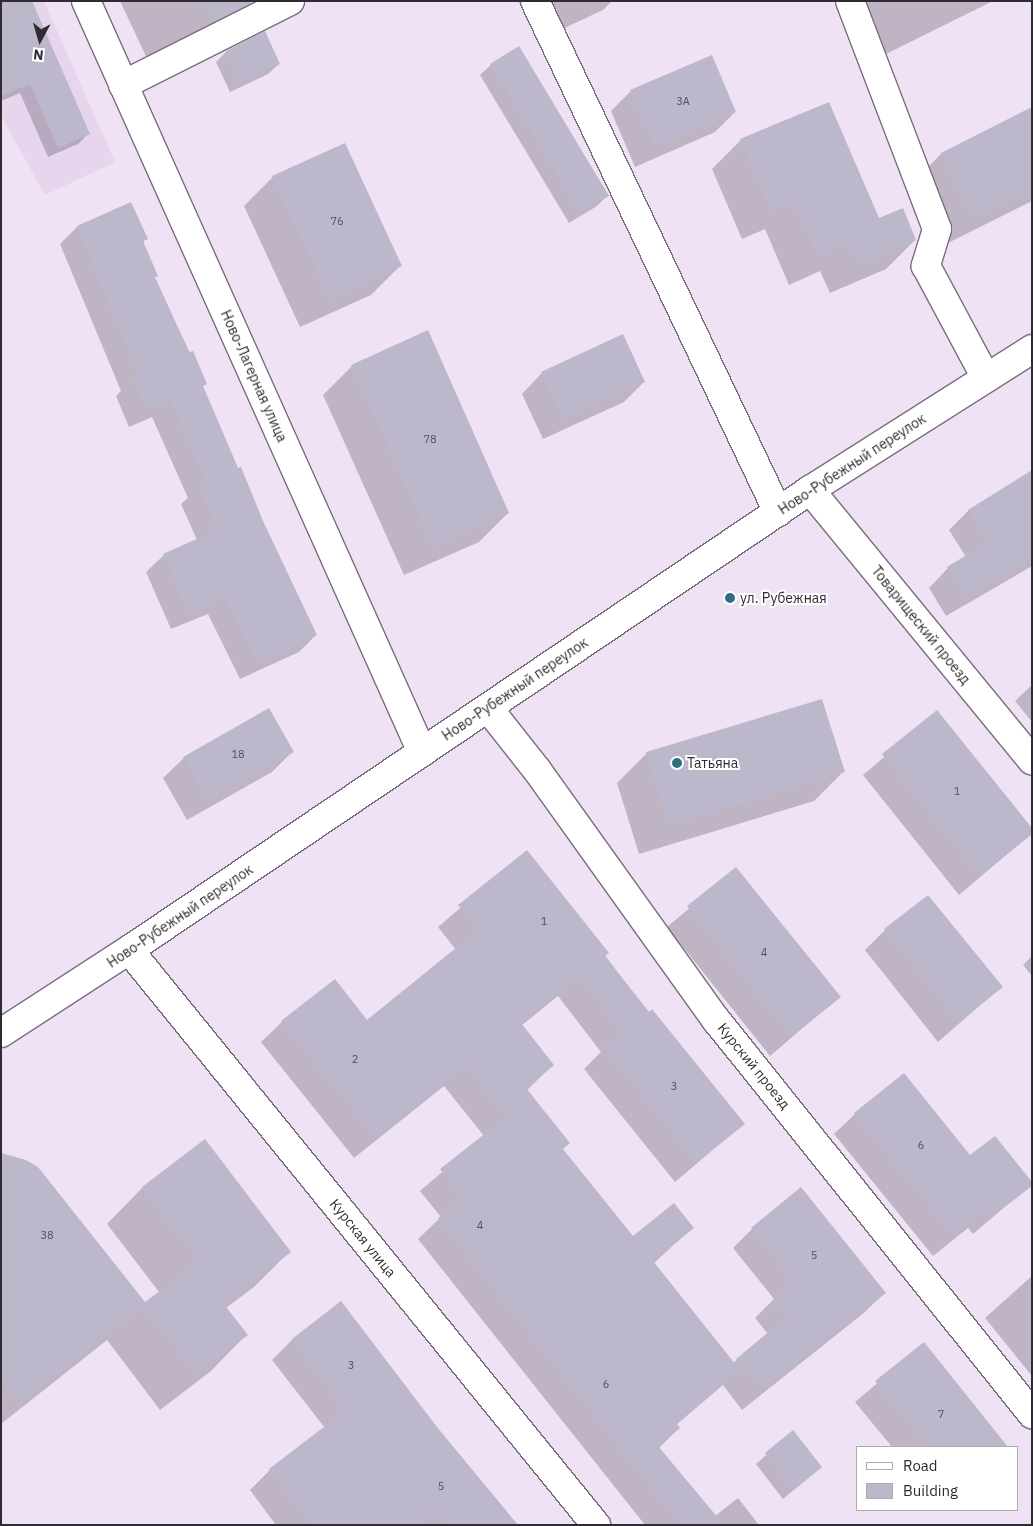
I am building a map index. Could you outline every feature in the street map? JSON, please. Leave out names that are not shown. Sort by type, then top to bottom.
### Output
[{"type":"street","name":"Ново-Лагерная улица","points":[[86,1],[422,752]]},
{"type":"street","points":[[123,85],[290,1]]},
{"type":"street","points":[[535,1],[778,512]]},
{"type":"street","points":[[850,1],[937,229],[926,266],[986,378]]},
{"type":"street","name":"Ново-Рубежный переулок","points":[[1,1033],[129,950],[810,490],[1032,349]]},
{"type":"street","name":"Товарищеский проезд","points":[[810,490],[1032,760]]},
{"type":"street","name":"Курский проезд","points":[[488,708],[537,770],[717,1021],[1032,1414]]},
{"type":"street","name":"Курская улица","points":[[129,950],[596,1525]]},
{"type":"shaded area","points":[[1,1],[44,1],[115,162],[45,195],[1,116]]},
{"type":"building","points":[[1,1],[32,1],[90,134],[58,148],[30,84],[1,96]]},
{"type":"building","points":[[202,1],[250,1],[251,3],[212,23]]},
{"type":"building","points":[[265,31],[280,64],[241,83],[226,51]]},
{"type":"building","points":[[519,46],[609,196],[580,213],[490,64]]},
{"type":"building","points":[[712,55],[736,112],[655,147],[630,90]]},
{"type":"building","points":[[829,102],[879,218],[903,208],[916,240],[859,265],[850,243],[818,257],[794,201],[771,211],[740,139]]},
{"type":"building","points":[[1032,107],[1032,188],[973,217],[941,153]]},
{"type":"building","points":[[345,143],[402,266],[329,299],[272,176]]},
{"type":"building","points":[[131,202],[148,239],[143,241],[158,276],[155,277],[189,352],[193,351],[207,384],[203,386],[238,468],[241,467],[263,521],[317,635],[257,663],[225,597],[188,613],[163,554],[217,530],[198,486],[206,482],[170,400],[147,410],[132,377],[138,375],[77,226]]},
{"type":"building","points":[[428,330],[509,513],[433,547],[351,365]]},
{"type":"building","points":[[623,334],[645,382],[563,420],[541,372]]},
{"type":"building","points":[[1032,470],[1032,560],[966,597],[947,567],[988,542],[968,510]]},
{"type":"building","points":[[822,699],[845,772],[668,826],[646,752]]},
{"type":"building","points":[[269,708],[294,752],[208,800],[183,757]]},
{"type":"building","points":[[937,710],[1032,828],[1032,834],[980,876],[882,754]]},
{"type":"building","points":[[527,850],[609,953],[605,956],[649,1012],[652,1009],[745,1124],[696,1163],[604,1047],[623,1032],[579,977],[521,1023],[554,1065],[526,1088],[570,1143],[563,1149],[633,1236],[674,1203],[694,1228],[653,1261],[740,1370],[676,1423],[680,1428],[658,1446],[724,1525],[681,1525],[438,1218],[463,1198],[440,1169],[506,1117],[466,1067],[376,1138],[281,1021],[335,979],[367,1020],[478,930],[458,905]]},
{"type":"building","points":[[736,867],[841,997],[791,1037],[687,906]]},
{"type":"building","points":[[928,895],[1003,987],[959,1022],[884,929]]},
{"type":"building","points":[[904,1073],[970,1155],[995,1136],[1032,1182],[1032,1186],[994,1215],[989,1208],[954,1237],[854,1113]]},
{"type":"building","points":[[205,1139],[291,1252],[223,1303],[248,1335],[196,1375],[143,1306],[20,1403],[1,1379],[1,1153],[26,1160],[38,1167],[145,1302],[199,1262],[142,1187]]},
{"type":"building","points":[[801,1187],[886,1293],[762,1391],[736,1359],[788,1316],[773,1298],[794,1282],[751,1228]]},
{"type":"building","points":[[341,1301],[437,1427],[518,1525],[446,1525],[435,1512],[419,1525],[311,1525],[269,1469],[346,1410],[292,1339]]},
{"type":"building","points":[[924,1342],[1007,1446],[927,1446],[875,1381]]},
{"type":"building","points":[[793,1430],[822,1467],[794,1490],[765,1453]]},
{"type":"place","name":"ул. Рубежная","points":[[730,598]]},
{"type":"place","name":"Татьяна","points":[[677,763]]}]
